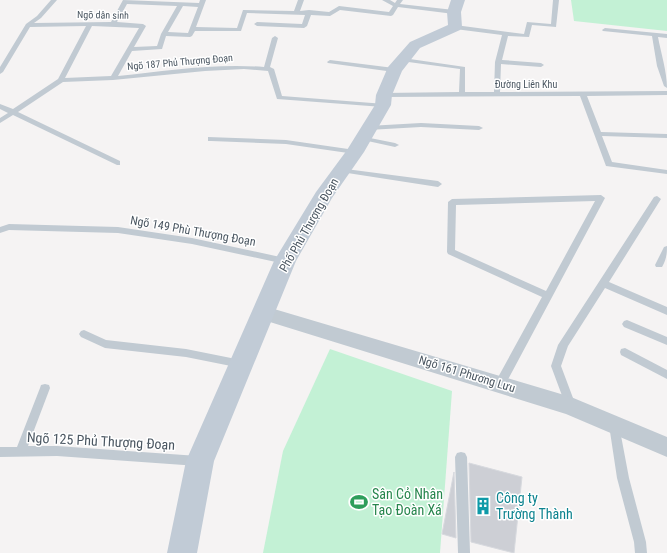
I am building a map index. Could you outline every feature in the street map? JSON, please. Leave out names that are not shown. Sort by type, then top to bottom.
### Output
[{"type":"main road","name":"Phố Phủ Thượng Đoạn","points":[[182,553],[200,461],[285,261],[341,170],[362,139],[384,100],[399,65],[415,45],[456,13]]},
{"type":"street","name":"Ngõ 161 Phương Lưu","points":[[264,313],[571,406],[667,447]]},
{"type":"lane","points":[[0,72],[28,25],[39,17],[54,0]]},
{"type":"lane","points":[[297,11],[302,0]]},
{"type":"lane","points":[[192,29],[239,30],[245,11],[297,11],[330,14],[339,8],[343,0]]},
{"type":"lane","points":[[387,0],[456,13],[506,34],[527,36],[529,23],[554,26],[556,0]]},
{"type":"lane","points":[[113,24],[126,1],[181,4],[202,2],[190,35],[164,34]]},
{"type":"lane","points":[[339,8],[392,14],[398,2]]},
{"type":"lane","points":[[130,49],[160,48],[164,34],[181,4]]},
{"type":"lane","points":[[257,24],[304,26],[309,12]]},
{"type":"lane","points":[[0,121],[61,80],[90,24]]},
{"type":"lane","name":"Ngõ dân sinh","points":[[28,25],[113,24],[142,26],[113,78]]},
{"type":"lane","points":[[605,30],[667,36]]},
{"type":"lane","points":[[497,94],[498,62],[506,34]]},
{"type":"lane","points":[[655,35],[660,66],[667,86]]},
{"type":"lane","points":[[275,38],[266,68],[271,69],[279,98],[384,100]]},
{"type":"lane","points":[[330,62],[463,68],[462,95]]},
{"type":"lane","points":[[498,62],[541,65]]},
{"type":"lane","name":"Ngõ 187 Phủ Thượng Đoạn","points":[[61,80],[113,78],[205,68],[266,68]]},
{"type":"lane","name":"Đường Liên Khu","points":[[384,100],[497,94],[667,93]]},
{"type":"lane","points":[[583,94],[609,164],[667,172]]},
{"type":"lane","points":[[0,106],[117,163]]},
{"type":"lane","points":[[211,139],[286,142],[362,139],[422,125],[479,128]]},
{"type":"lane","points":[[598,134],[667,136]]},
{"type":"lane","points":[[362,139],[395,145]]},
{"type":"lane","points":[[341,170],[438,184]]},
{"type":"lane","points":[[500,384],[548,296],[601,198],[452,202],[451,252],[548,296]]},
{"type":"lane","points":[[571,406],[556,366],[563,345],[658,199]]},
{"type":"lane","points":[[0,223],[4,229]]},
{"type":"lane","name":"Ngõ 149 Phù Thượng Đoạn","points":[[4,229],[118,230],[192,241],[285,261]]},
{"type":"lane","points":[[659,265],[667,249]]},
{"type":"lane","points":[[603,283],[667,311]]},
{"type":"lane","points":[[627,324],[667,342]]},
{"type":"lane","points":[[84,334],[105,344],[186,353],[241,364]]},
{"type":"lane","points":[[625,352],[667,375]]},
{"type":"lane","points":[[20,452],[45,388]]},
{"type":"lane","points":[[614,425],[623,478],[640,542],[641,553]]},
{"type":"lane","name":"Ngõ 125 Phủ Thượng Đoạn","points":[[0,452],[57,451],[200,461]]},
{"type":"lane","points":[[462,457],[464,553]]},
{"type":"green space","points":[[571,0],[667,0],[667,31],[574,21]]},
{"type":"green space","name":"Sân Cỏ Nhân Tạo Đoàn Xá","points":[[330,349],[452,391],[440,553],[263,553],[283,451]]},
{"type":"building","name":"Công ty Trường Thành","points":[[469,463],[522,477],[514,553],[471,542]]},
{"type":"building","points":[[454,472],[456,538],[442,534]]},
{"type":"place","name":"Sân Cỏ Nhân Tạo Đoàn Xá","points":[[359,502]]},
{"type":"place","name":"Công ty Trường Thành","points":[[483,506]]}]
